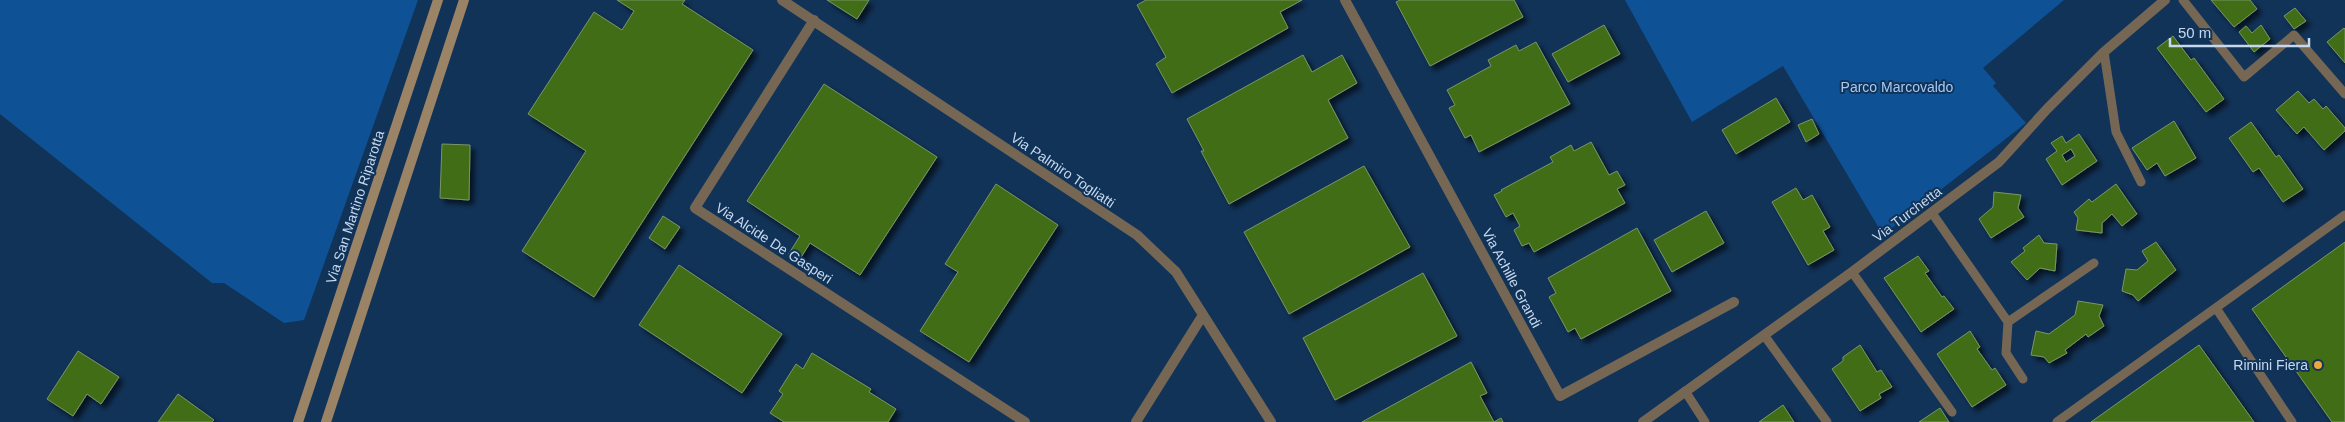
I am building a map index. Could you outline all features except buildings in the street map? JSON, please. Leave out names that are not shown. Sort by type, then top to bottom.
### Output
[{"type":"street","name":"Via San Martino Riparotta","points":[[298,422],[438,0]]},
{"type":"street","points":[[326,422],[464,0]]},
{"type":"street","name":"Via Palmiro Togliatti","points":[[782,0],[1137,235],[1176,272],[1271,422]]},
{"type":"street","name":"Via Achille Grandi","points":[[1345,0],[1560,396],[1734,302]]},
{"type":"street","name":"Via Turchetta","points":[[1642,422],[1684,390],[1852,272],[1999,162],[2047,109],[2104,52],[2166,0]]},
{"type":"street","name":"Via Alcide De Gasperi","points":[[814,20],[695,208],[1025,422]]},
{"type":"street","points":[[1136,422],[1203,315]]},
{"type":"lane","points":[[2183,0],[2244,77],[2294,36],[2345,94]]},
{"type":"lane","points":[[2104,52],[2116,132],[2141,182]]},
{"type":"lane","points":[[1932,212],[2008,322],[2006,353],[2024,380]]},
{"type":"lane","points":[[2057,422],[2345,215]]},
{"type":"lane","points":[[2008,322],[2094,263]]},
{"type":"lane","points":[[1852,272],[1952,412]]},
{"type":"lane","points":[[2216,308],[2292,422]]},
{"type":"lane","points":[[1764,335],[1827,422]]},
{"type":"lane","points":[[1684,390],[1705,422]]},
{"type":"green space","points":[[0,0],[418,0],[304,320],[284,323],[224,283],[212,283],[0,114]]},
{"type":"green space","name":"Parco Marcovaldo","points":[[1625,0],[2064,0],[1983,68],[1996,83],[1993,86],[2026,123],[1883,235],[1783,66],[1692,122]]},
{"type":"place","name":"Rimini Fiera","points":[[2318,365]]}]
